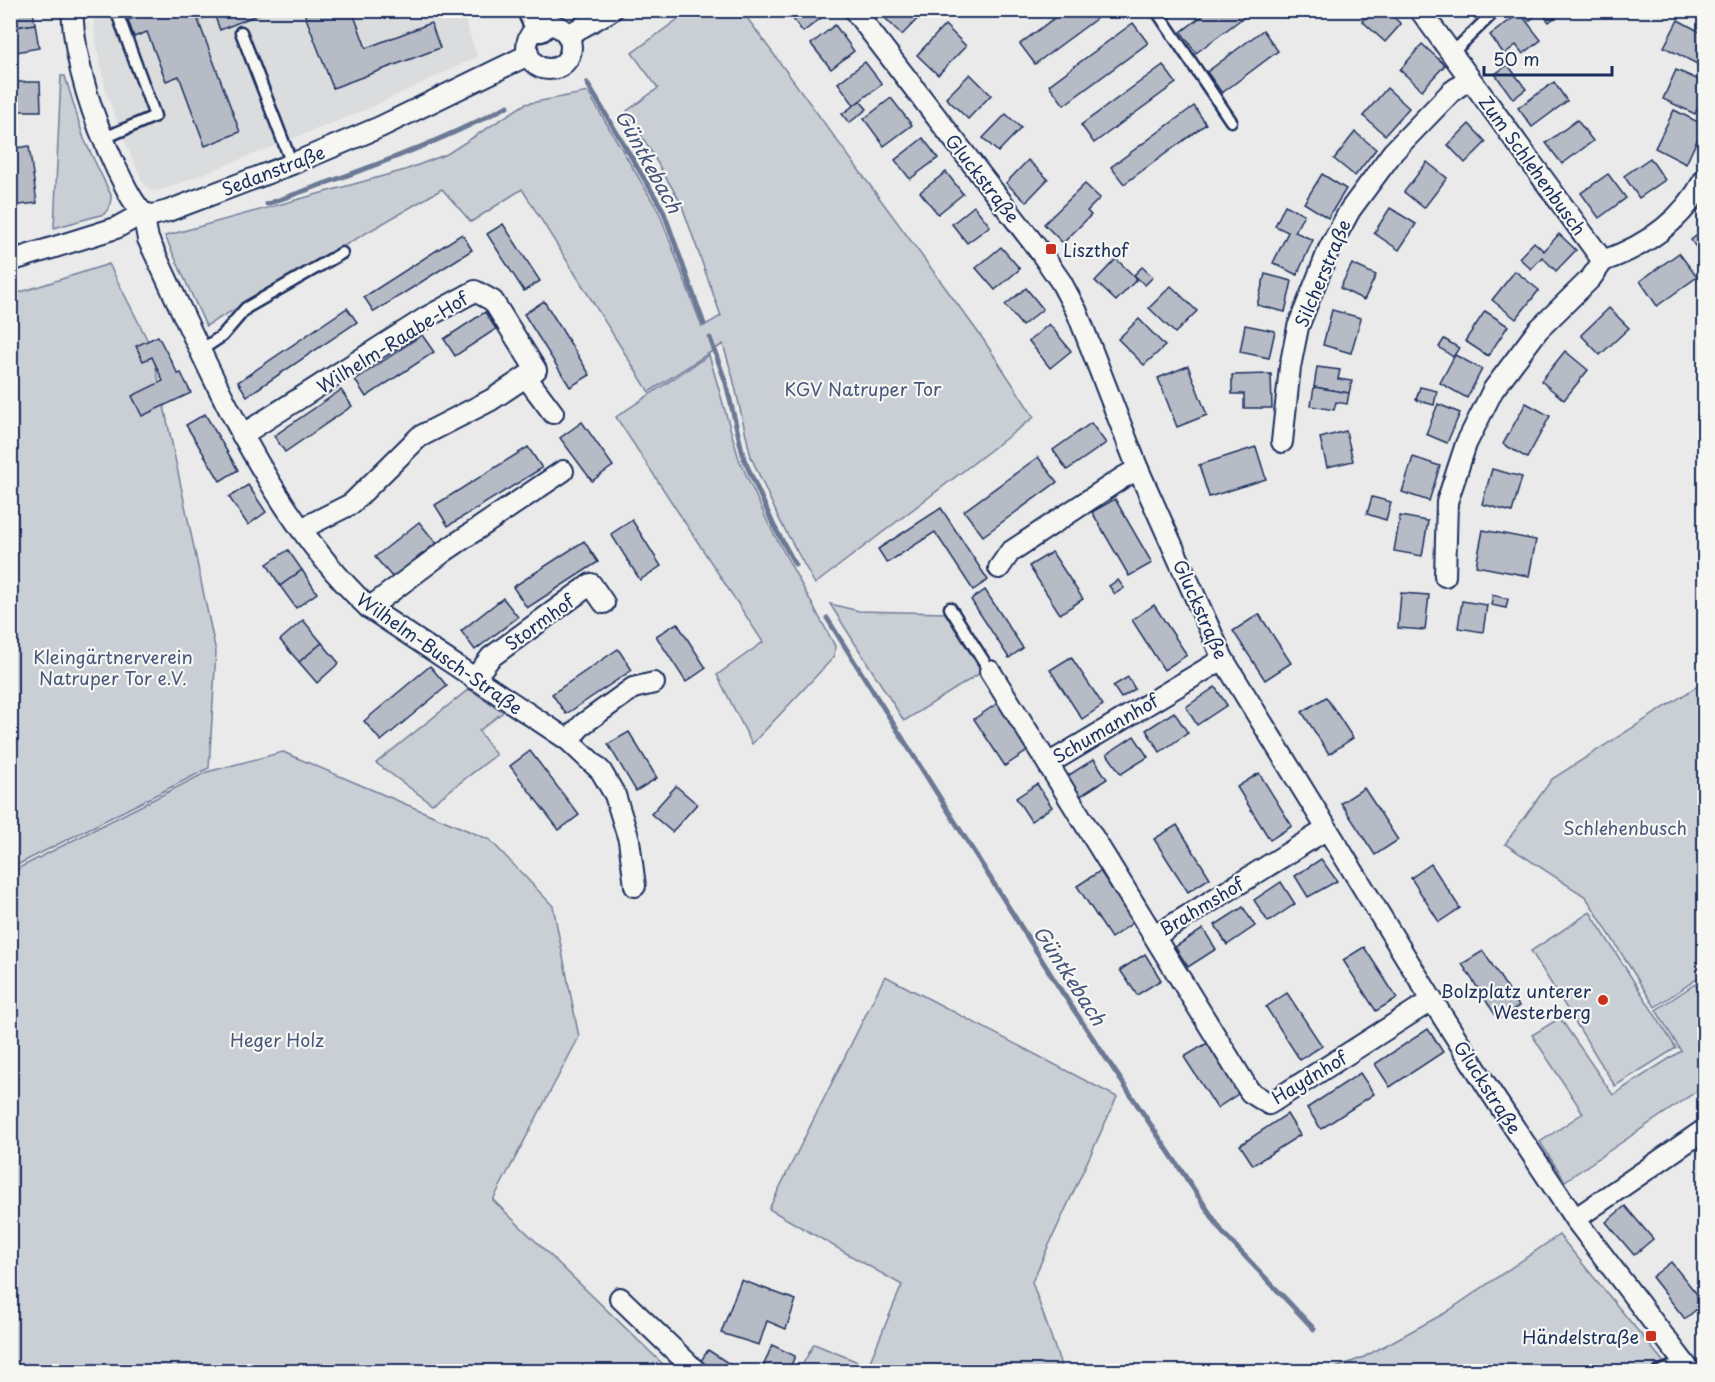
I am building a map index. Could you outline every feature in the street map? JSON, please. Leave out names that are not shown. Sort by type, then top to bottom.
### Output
[{"type":"street","points":[[72,10],[76,51],[86,94],[102,139],[130,197],[143,213]]},
{"type":"street","points":[[568,35],[612,10]]},
{"type":"street","name":"Gluckstraße","points":[[854,10],[1061,282],[1095,353],[1138,469],[1223,659],[1432,1000],[1569,1211]]},
{"type":"street","name":"Zum Schlehenbusch","points":[[1420,10],[1603,261]]},
{"type":"street","points":[[536,19],[561,28],[568,35],[571,52],[568,60],[560,67],[542,69],[533,63],[528,55],[528,39],[536,19]]},
{"type":"street","name":"Sedanstraße","points":[[10,261],[116,228],[143,213],[153,215],[168,211],[292,164],[380,127],[528,55]]},
{"type":"street","name":"Silcherstraße","points":[[1282,442],[1290,367],[1298,327],[1329,249],[1350,210],[1393,152],[1451,92],[1469,79]]},
{"type":"street","points":[[1445,576],[1447,502],[1466,444],[1493,390],[1538,330],[1591,278],[1603,261],[1626,253],[1671,223],[1686,209],[1704,180]]},
{"type":"street","name":"Wilhelm-Busch-Straße","points":[[143,213],[148,239],[242,435],[301,529],[341,582],[369,608],[568,740],[601,771],[615,795],[629,840],[635,886]]},
{"type":"street","name":"Wilhelm-Raabe-Hof","points":[[242,435],[427,317],[475,291],[493,301],[536,370],[526,377]]},
{"type":"street","points":[[301,529],[351,504],[419,437],[491,400],[526,377],[553,413]]},
{"type":"street","points":[[999,568],[1010,552],[1138,469]]},
{"type":"street","points":[[369,608],[445,551],[563,471]]},
{"type":"street","name":"Stormhof","points":[[474,679],[491,657],[591,584],[604,603]]},
{"type":"street","name":"Schumannhof","points":[[990,671],[1048,764],[1223,659]]},
{"type":"street","points":[[568,740],[583,724],[633,688],[654,683]]},
{"type":"street","name":"Brahmshof","points":[[1048,764],[1155,936],[1327,829]]},
{"type":"street","name":"Haydnhof","points":[[1155,936],[1250,1092],[1269,1104],[1432,1000]]},
{"type":"street","points":[[1687,1367],[1569,1211],[1704,1130]]},
{"type":"street","points":[[621,1298],[698,1371]]},
{"type":"lane","points":[[102,139],[154,116],[116,10]]},
{"type":"lane","points":[[1156,10],[1231,121]]},
{"type":"lane","points":[[1451,54],[1496,10]]},
{"type":"lane","points":[[241,32],[292,164]]},
{"type":"lane","points":[[201,350],[222,336],[246,308],[342,253]]},
{"type":"lane","points":[[950,608],[990,671]]},
{"type":"lane","points":[[1659,1371],[1687,1367]]},
{"type":"shaded area","points":[[93,11],[462,11],[477,57],[363,111],[165,189],[152,191],[143,183],[105,88],[96,42]]},
{"type":"green space","name":"KGV Natruper Tor","points":[[689,11],[742,11],[983,339],[1034,417],[815,584],[780,521],[751,457],[723,344],[649,392],[522,189],[471,222],[442,189],[206,326],[165,236],[405,170],[447,154],[525,104],[588,92],[659,212],[702,327],[721,316],[681,203],[627,111],[658,88],[632,53]]},
{"type":"green space","points":[[61,76],[65,76],[84,139],[111,198],[109,208],[104,214],[54,228]]},
{"type":"green space","name":"Kleingärtnerverein Natruper Tor e.V.","points":[[109,264],[152,349],[216,652],[209,768],[11,868],[11,295]]},
{"type":"green space","points":[[709,355],[739,459],[769,525],[835,646],[834,657],[752,744],[717,675],[763,642],[616,417]]},
{"type":"green space","points":[[830,604],[859,611],[945,613],[982,672],[904,721]]},
{"type":"green space","name":"Schlehenbusch","points":[[1704,682],[1704,974],[1655,1007],[1586,897],[1505,844],[1552,779]]},
{"type":"green space","points":[[469,689],[503,712],[479,731],[496,755],[432,804],[376,763]]},
{"type":"green space","name":"Heger Holz","points":[[283,752],[490,840],[553,906],[579,1037],[493,1200],[670,1371],[11,1371],[11,872],[207,772]]},
{"type":"green space","name":"Bolzplatz unterer Westerberg","points":[[1590,912],[1676,1048],[1615,1086],[1531,951]]},
{"type":"green space","points":[[885,976],[1117,1097],[1032,1282],[1063,1371],[799,1371],[814,1344],[868,1366],[902,1285],[769,1209]]},
{"type":"green space","points":[[1695,984],[1704,998],[1704,1086],[1565,1181],[1540,1142],[1583,1113],[1532,1035],[1560,1018],[1613,1095],[1681,1051],[1656,1010]]},
{"type":"green space","points":[[1559,1235],[1671,1371],[1325,1372],[1364,1357],[1445,1313]]},
{"type":"building","points":[[10,10],[33,10],[35,24],[10,28]]},
{"type":"building","points":[[137,10],[269,10],[220,30],[214,14],[198,20],[240,132],[205,146],[179,76],[166,81],[147,32],[134,37],[128,20],[139,16]]},
{"type":"building","points":[[303,10],[352,10],[366,48],[431,23],[440,48],[333,88]]},
{"type":"building","points":[[786,10],[823,10],[826,14],[803,32]]},
{"type":"building","points":[[886,10],[926,10],[902,35],[882,15]]},
{"type":"building","points":[[1065,10],[1108,10],[1035,64],[1020,44]]},
{"type":"building","points":[[1210,10],[1252,11],[1196,53],[1181,32]]},
{"type":"building","points":[[1372,10],[1386,10],[1401,24],[1385,42],[1362,21]]},
{"type":"building","points":[[1521,10],[1564,10],[1549,22],[1541,12],[1529,21]]},
{"type":"building","points":[[1520,13],[1541,40],[1523,54],[1516,45],[1504,54],[1490,35]]},
{"type":"building","points":[[1678,20],[1704,34],[1704,59],[1701,66],[1664,47]]},
{"type":"building","points":[[1133,23],[1148,43],[1064,105],[1049,85]]},
{"type":"building","points":[[35,24],[39,48],[10,53],[10,28]]},
{"type":"building","points":[[835,25],[854,51],[831,69],[811,44]]},
{"type":"building","points":[[945,25],[966,46],[938,75],[917,55]]},
{"type":"building","points":[[1263,30],[1278,51],[1222,93],[1207,72]]},
{"type":"building","points":[[1422,44],[1445,65],[1422,90],[1400,70]]},
{"type":"building","points":[[865,62],[882,84],[854,105],[838,83]]},
{"type":"building","points":[[1163,65],[1176,83],[1094,143],[1081,125]]},
{"type":"building","points":[[1508,65],[1526,89],[1513,99],[1495,74]]},
{"type":"building","points":[[1676,70],[1704,82],[1704,94],[1695,114],[1663,99]]},
{"type":"building","points":[[970,74],[991,95],[968,119],[946,98]]},
{"type":"building","points":[[10,82],[40,82],[41,111],[10,111]]},
{"type":"building","points":[[1554,82],[1567,101],[1532,127],[1518,108]]},
{"type":"building","points":[[1387,88],[1409,108],[1385,135],[1363,116]]},
{"type":"building","points":[[891,98],[912,125],[884,146],[864,119]]},
{"type":"building","points":[[860,101],[867,109],[849,123],[842,114]]},
{"type":"building","points":[[1194,106],[1206,124],[1124,184],[1111,167]]},
{"type":"building","points":[[1674,110],[1704,125],[1686,164],[1655,148]]},
{"type":"building","points":[[1006,114],[1021,128],[998,152],[983,138]]},
{"type":"building","points":[[1577,120],[1593,141],[1562,164],[1546,143]]},
{"type":"building","points":[[1469,124],[1486,142],[1465,163],[1448,145]]},
{"type":"building","points":[[1355,132],[1376,149],[1355,176],[1334,159]]},
{"type":"building","points":[[923,138],[938,158],[910,179],[895,160]]},
{"type":"building","points":[[29,146],[37,203],[10,206],[10,149]]},
{"type":"building","points":[[1650,158],[1665,180],[1639,198],[1624,176]]},
{"type":"building","points":[[1028,160],[1048,179],[1026,202],[1006,183]]},
{"type":"building","points":[[1427,162],[1447,178],[1424,208],[1404,192]]},
{"type":"building","points":[[946,172],[963,194],[938,214],[920,192]]},
{"type":"building","points":[[1322,174],[1346,189],[1328,218],[1304,203]]},
{"type":"building","points":[[1608,174],[1626,198],[1599,218],[1581,193]]},
{"type":"building","points":[[1085,184],[1100,198],[1087,211],[1091,215],[1063,243],[1044,224]]},
{"type":"building","points":[[1285,205],[1304,214],[1295,232],[1313,240],[1297,275],[1273,263],[1288,232],[1275,226]]},
{"type":"building","points":[[974,206],[990,226],[967,243],[952,224]]},
{"type":"building","points":[[1390,208],[1416,224],[1399,250],[1374,233]]},
{"type":"building","points":[[503,224],[540,281],[524,291],[487,234]]},
{"type":"building","points":[[1704,230],[1704,259],[1691,240]]},
{"type":"building","points":[[462,234],[472,250],[374,312],[364,297]]},
{"type":"building","points":[[1559,234],[1576,250],[1556,271],[1542,257],[1531,269],[1519,258],[1534,242],[1544,251]]},
{"type":"building","points":[[1001,247],[1020,269],[995,290],[976,268]]},
{"type":"building","points":[[1679,253],[1697,277],[1657,306],[1640,281]]},
{"type":"building","points":[[1116,259],[1137,279],[1116,301],[1095,281]]},
{"type":"building","points":[[1352,264],[1376,275],[1364,300],[1340,288]]},
{"type":"building","points":[[1142,267],[1153,277],[1145,285],[1134,275]]},
{"type":"building","points":[[1515,271],[1539,290],[1516,319],[1492,300]]},
{"type":"building","points":[[1265,274],[1292,281],[1285,312],[1257,305]]},
{"type":"building","points":[[1171,286],[1197,311],[1175,333],[1149,308]]},
{"type":"building","points":[[1026,288],[1043,309],[1022,326],[1005,305]]},
{"type":"building","points":[[544,301],[590,375],[570,387],[524,314]]},
{"type":"building","points":[[347,308],[357,322],[247,396],[238,382]]},
{"type":"building","points":[[1609,308],[1629,328],[1600,355],[1581,335]]},
{"type":"building","points":[[1332,310],[1361,318],[1351,353],[1323,345]]},
{"type":"building","points":[[1485,311],[1508,326],[1488,356],[1465,341]]},
{"type":"building","points":[[485,312],[496,329],[455,356],[444,339]]},
{"type":"building","points":[[1139,319],[1165,346],[1144,365],[1118,339]]},
{"type":"building","points":[[1049,324],[1071,351],[1050,368],[1029,341]]},
{"type":"building","points":[[1245,325],[1275,331],[1269,358],[1240,352]]},
{"type":"building","points":[[422,335],[434,352],[366,397],[355,380]]},
{"type":"building","points":[[158,336],[191,393],[142,416],[132,396],[163,381],[152,357],[143,361],[136,346]]},
{"type":"building","points":[[1444,339],[1459,348],[1453,357],[1439,347]]},
{"type":"building","points":[[1565,351],[1588,370],[1564,400],[1541,381]]},
{"type":"building","points":[[1455,355],[1482,369],[1467,398],[1440,383]]},
{"type":"building","points":[[1188,366],[1207,415],[1177,427],[1158,378]]},
{"type":"building","points":[[1317,367],[1340,370],[1338,379],[1352,381],[1349,393],[1314,387]]},
{"type":"building","points":[[1271,374],[1272,408],[1244,408],[1244,394],[1232,394],[1232,375]]},
{"type":"building","points":[[1314,387],[1349,393],[1347,404],[1336,402],[1334,410],[1311,406]]},
{"type":"building","points":[[1420,387],[1437,391],[1434,405],[1416,400]]},
{"type":"building","points":[[341,390],[352,406],[285,452],[274,436]]},
{"type":"building","points":[[1526,403],[1550,416],[1527,458],[1503,444]]},
{"type":"building","points":[[1438,404],[1460,413],[1447,443],[1426,434]]},
{"type":"building","points":[[205,414],[238,470],[220,481],[186,425]]},
{"type":"building","points":[[582,422],[613,466],[592,481],[560,438]]},
{"type":"building","points":[[1091,423],[1106,443],[1067,470],[1053,450]]},
{"type":"building","points":[[1346,431],[1353,461],[1327,467],[1320,438]]},
{"type":"building","points":[[528,447],[542,468],[448,526],[435,505]]},
{"type":"building","points":[[1256,447],[1266,479],[1209,497],[1199,465]]},
{"type":"building","points":[[1038,457],[1057,482],[983,536],[964,511]]},
{"type":"building","points":[[1413,457],[1440,466],[1429,501],[1402,492]]},
{"type":"building","points":[[1492,469],[1522,477],[1512,512],[1482,504]]},
{"type":"building","points":[[248,485],[266,512],[248,525],[229,497]]},
{"type":"building","points":[[1372,497],[1391,502],[1386,520],[1367,514]]},
{"type":"building","points":[[1115,499],[1152,563],[1129,576],[1092,512]]},
{"type":"building","points":[[941,508],[988,580],[973,590],[935,532],[887,563],[878,549]]},
{"type":"building","points":[[1400,516],[1428,521],[1422,556],[1394,551]]},
{"type":"building","points":[[632,520],[661,566],[640,580],[611,534]]},
{"type":"building","points":[[419,522],[436,543],[393,578],[375,557]]},
{"type":"building","points":[[1483,530],[1536,540],[1529,576],[1476,566]]},
{"type":"building","points":[[584,541],[598,562],[527,608],[513,587]]},
{"type":"building","points":[[288,550],[302,570],[280,586],[267,564]]},
{"type":"building","points":[[1052,552],[1083,599],[1060,614],[1029,566]]},
{"type":"building","points":[[302,570],[317,593],[296,608],[280,586]]},
{"type":"building","points":[[1118,580],[1124,588],[1115,594],[1109,586]]},
{"type":"building","points":[[985,590],[1023,648],[1009,658],[971,600]]},
{"type":"building","points":[[1401,593],[1429,595],[1425,630],[1398,628]]},
{"type":"building","points":[[1493,595],[1508,599],[1506,608],[1491,605]]},
{"type":"building","points":[[503,598],[518,617],[475,650],[461,631]]},
{"type":"building","points":[[1462,601],[1487,605],[1483,632],[1458,628]]},
{"type":"building","points":[[1154,605],[1187,655],[1164,670],[1132,620]]},
{"type":"building","points":[[1259,614],[1291,663],[1265,680],[1233,631]]},
{"type":"building","points":[[303,620],[322,643],[299,662],[280,640]]},
{"type":"building","points":[[677,623],[706,668],[686,682],[656,636]]},
{"type":"building","points":[[322,643],[339,663],[317,683],[299,662]]},
{"type":"building","points":[[618,649],[632,670],[566,714],[552,694]]},
{"type":"building","points":[[1071,657],[1103,705],[1082,719],[1050,670]]},
{"type":"building","points":[[430,666],[447,686],[381,741],[364,721]]},
{"type":"building","points":[[1128,677],[1135,689],[1121,698],[1113,686]]},
{"type":"building","points":[[1215,687],[1227,705],[1197,725],[1186,707]]},
{"type":"building","points":[[1326,697],[1353,738],[1329,754],[1302,712]]},
{"type":"building","points":[[998,703],[1029,750],[1005,766],[974,719]]},
{"type":"building","points":[[1174,712],[1188,733],[1160,752],[1146,730]]},
{"type":"building","points":[[629,732],[657,778],[636,791],[608,744]]},
{"type":"building","points":[[1134,736],[1148,757],[1121,774],[1107,754]]},
{"type":"building","points":[[530,751],[579,815],[559,830],[510,766]]},
{"type":"building","points":[[1094,759],[1107,779],[1079,797],[1066,777]]},
{"type":"building","points":[[1259,773],[1292,826],[1270,840],[1237,787]]},
{"type":"building","points":[[1037,784],[1052,807],[1031,821],[1016,798]]},
{"type":"building","points":[[676,786],[697,804],[672,832],[651,814]]},
{"type":"building","points":[[1364,788],[1398,840],[1375,855],[1341,803]]},
{"type":"building","points":[[1177,825],[1210,878],[1188,892],[1154,839]]},
{"type":"building","points":[[1321,859],[1337,881],[1308,897],[1295,876]]},
{"type":"building","points":[[1431,864],[1460,908],[1439,922],[1411,878]]},
{"type":"building","points":[[1100,871],[1134,922],[1111,938],[1077,886]]},
{"type":"building","points":[[1281,882],[1295,904],[1268,922],[1254,900]]},
{"type":"building","points":[[1243,907],[1255,926],[1227,945],[1215,925]]},
{"type":"building","points":[[1203,929],[1216,949],[1188,967],[1175,947]]},
{"type":"building","points":[[1364,947],[1397,998],[1376,1011],[1343,960]]},
{"type":"building","points":[[1483,951],[1519,1006],[1498,1019],[1462,964]]},
{"type":"building","points":[[1145,954],[1161,980],[1137,995],[1120,970]]},
{"type":"building","points":[[1287,993],[1322,1046],[1300,1060],[1266,1007]]},
{"type":"building","points":[[1428,1029],[1443,1052],[1390,1087],[1375,1064]]},
{"type":"building","points":[[1209,1042],[1241,1092],[1217,1108],[1184,1057]]},
{"type":"building","points":[[1360,1073],[1374,1094],[1321,1129],[1307,1108]]},
{"type":"building","points":[[1287,1114],[1300,1135],[1253,1165],[1240,1145]]},
{"type":"building","points":[[1625,1206],[1653,1239],[1634,1255],[1606,1222]]},
{"type":"building","points":[[1671,1262],[1704,1303],[1685,1319],[1652,1277]]},
{"type":"building","points":[[741,1280],[796,1300],[786,1329],[767,1321],[759,1345],[721,1333]]},
{"type":"building","points":[[772,1345],[795,1356],[788,1372],[761,1372]]},
{"type":"building","points":[[708,1350],[742,1372],[704,1372],[697,1367]]},
{"type":"waterway","name":"Güntkebach","points":[[587,83],[663,210],[704,324]]},
{"type":"waterway","points":[[267,204],[420,147],[508,106]]},
{"type":"waterway","name":"Güntkebach","points":[[710,338],[726,383],[744,459],[774,526],[795,564]]},
{"type":"waterway","name":"Güntkebach","points":[[827,618],[1060,989],[1223,1233],[1314,1329]]},
{"type":"place","name":"Liszthof","points":[[1051,249]]},
{"type":"place","name":"Bolzplatz unterer Westerberg","points":[[1603,1000]]},
{"type":"place","name":"Händelstraße","points":[[1651,1336]]}]
